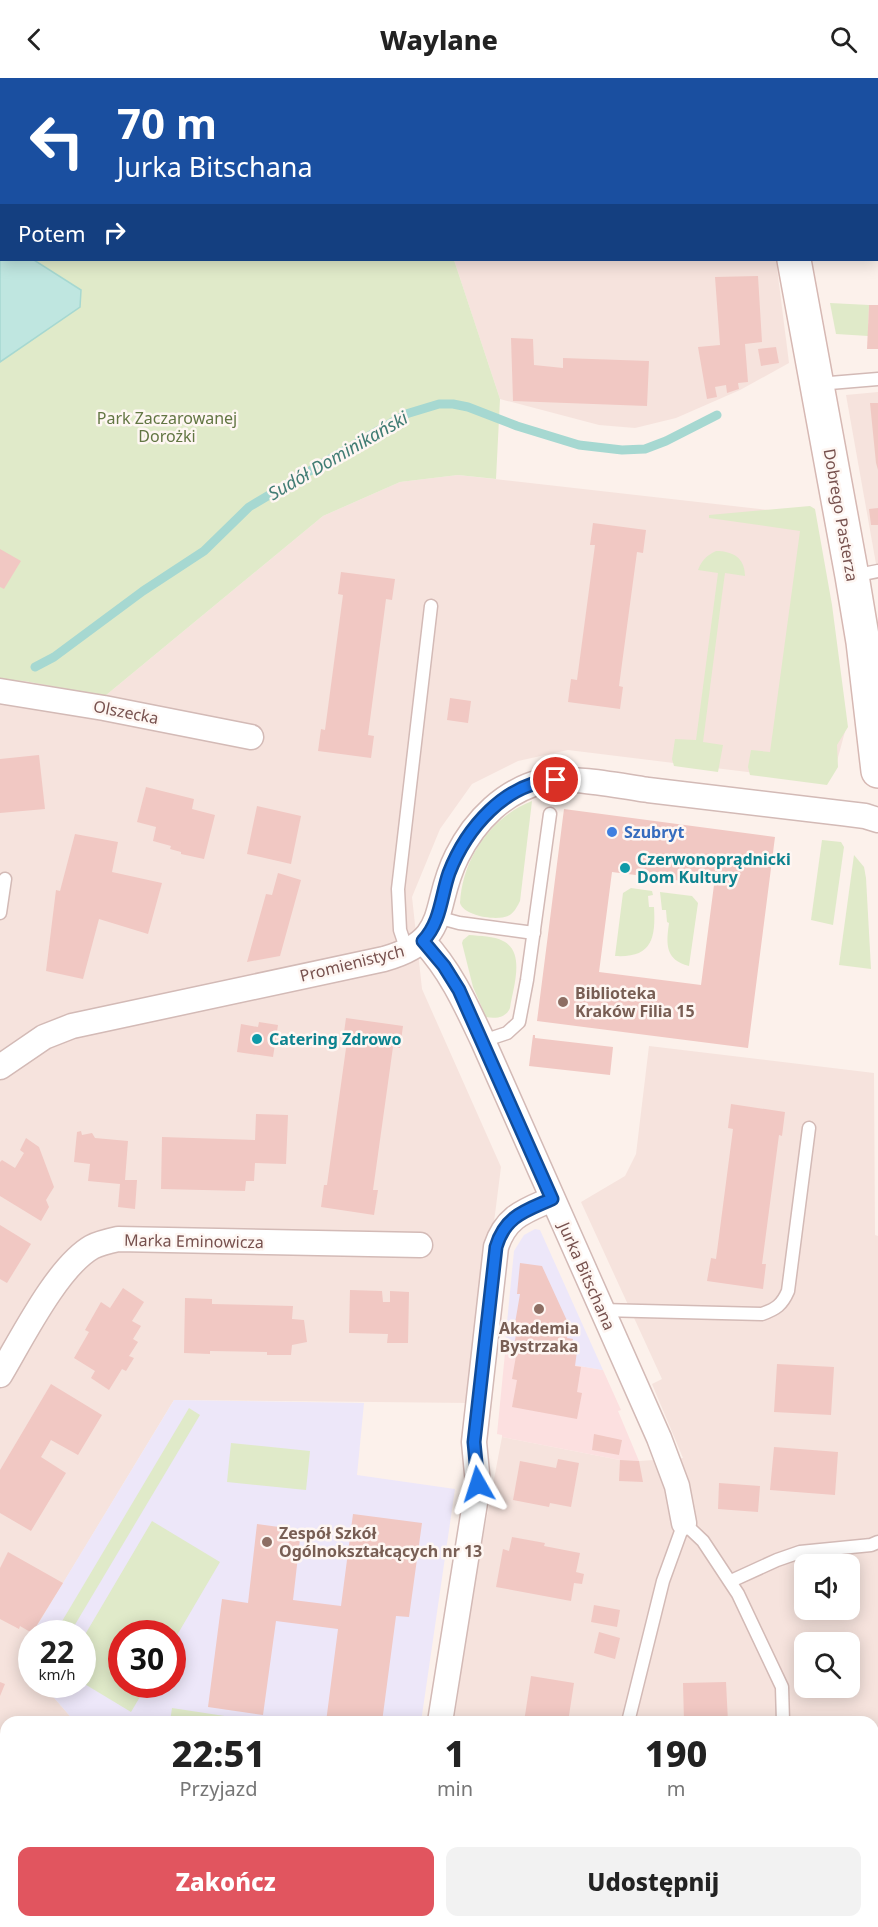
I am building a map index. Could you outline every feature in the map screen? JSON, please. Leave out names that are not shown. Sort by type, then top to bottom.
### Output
[{"type":"street","name":"Dobrego Pasterza","points":[[794,261],[817,384],[865,574],[863,642],[878,771]]},
{"type":"street","name":"Olszecka","points":[[0,691],[104,708],[251,737]]},
{"type":"street","name":"Promienistych","points":[[2,1061],[44,1037],[72,1026],[384,959],[415,946],[429,935],[437,917],[449,874],[478,822],[511,795],[547,781],[619,786],[866,816],[878,820]]},
{"type":"street","name":"Jurka Bitschana","points":[[415,946],[436,955],[455,984],[483,1041],[659,1438],[677,1486],[684,1523]]},
{"type":"street","points":[[441,1716],[478,1484],[474,1442],[496,1247],[500,1233],[511,1221],[523,1212],[552,1199]]},
{"type":"street","name":"Marka Eminowicza","points":[[0,1375],[59,1278],[77,1258],[92,1247],[104,1242],[118,1239],[420,1245]]},
{"type":"lane","points":[[817,384],[843,380],[878,379]]},
{"type":"lane","points":[[415,946],[400,930],[399,889],[431,606]]},
{"type":"lane","points":[[483,1041],[507,1033],[519,1022],[550,814]]},
{"type":"lane","points":[[0,913],[5,879]]},
{"type":"lane","points":[[437,917],[459,923],[534,933]]},
{"type":"lane","points":[[601,1310],[762,1314],[774,1310],[783,1303],[788,1291],[809,1128]]},
{"type":"lane","points":[[629,1716],[663,1581],[684,1523],[704,1541],[731,1581],[782,1687],[783,1716]]},
{"type":"lane","points":[[731,1581],[800,1552],[871,1545],[878,1542]]},
{"type":"shaded area","points":[[454,261],[776,261],[789,363],[740,390],[676,418],[635,428],[599,425],[500,399]]},
{"type":"shaded area","points":[[878,392],[878,575],[846,395]]},
{"type":"shaded area","points":[[458,475],[814,515],[847,724],[836,765],[820,781],[568,750],[518,761],[472,784],[440,829],[412,897],[422,989],[501,1167],[471,1403],[174,1400],[41,1620],[18,1620],[18,1698],[54,1698],[70,1716],[0,1716],[0,680],[24,681],[105,696],[323,516],[400,482]]},
{"type":"shaded area","points":[[649,1046],[874,1073],[875,1235],[878,1236],[878,1716],[455,1716],[471,1600],[502,1437],[620,1460],[683,1458],[652,1384],[662,1379],[581,1202],[625,1176],[636,1154]]},
{"type":"shaded area","points":[[535,1229],[540,1230],[603,1370],[504,1353],[514,1251],[524,1235]]},
{"type":"shaded area","points":[[505,1353],[603,1370],[621,1410],[618,1411],[639,1461],[620,1460],[502,1437],[497,1434]]},
{"type":"shaded area","name":"Zespół Szkół Ogólnokształcących nr 13","points":[[174,1400],[364,1403],[357,1475],[455,1489],[422,1716],[70,1716],[54,1698],[96,1698],[96,1620],[40,1620]]},
{"type":"green space","name":"Park Zaczarowanej Dorożki","points":[[0,261],[454,261],[500,399],[496,479],[458,475],[400,482],[323,516],[105,696],[24,681],[0,680]]},
{"type":"green space","points":[[830,303],[869,305],[868,336],[836,334]]},
{"type":"green space","points":[[810,506],[815,509],[832,605],[848,727],[837,745],[838,767],[827,785],[750,775],[748,767],[751,750],[770,752],[800,531],[709,518],[709,515]]},
{"type":"green space","points":[[716,551],[728,552],[737,557],[743,565],[745,576],[725,573],[703,742],[723,745],[718,772],[674,766],[672,759],[675,739],[696,740],[718,573],[698,570],[705,559]]},
{"type":"green space","points":[[532,801],[520,901],[516,908],[508,916],[496,918],[467,911],[460,903],[462,887],[466,871],[481,842],[504,818],[517,808]]},
{"type":"green space","points":[[822,840],[841,842],[844,847],[833,925],[811,920]]},
{"type":"green space","points":[[854,855],[864,867],[866,878],[871,969],[839,965]]},
{"type":"green space","points":[[631,888],[652,891],[653,895],[648,896],[649,907],[654,907],[652,938],[649,945],[637,954],[615,956],[623,893]]},
{"type":"green space","points":[[660,892],[692,896],[698,903],[689,966],[675,960],[669,950],[667,938],[669,923],[666,910],[662,910]]},
{"type":"green space","points":[[469,935],[499,939],[510,946],[514,953],[515,981],[510,1008],[503,1016],[486,1017],[473,987],[462,943]]},
{"type":"green space","points":[[189,1408],[200,1415],[78,1620],[63,1620]]},
{"type":"green space","points":[[231,1443],[310,1451],[306,1490],[227,1482]]},
{"type":"green space","points":[[152,1521],[220,1562],[186,1620],[108,1620],[108,1698],[139,1698],[131,1712],[96,1691],[96,1620],[94,1620]]},
{"type":"green space","points":[[172,1708],[225,1716],[171,1716]]},
{"type":"water","points":[[0,261],[36,261],[81,290],[80,307],[0,362]]},
{"type":"building","points":[[758,276],[762,342],[745,344],[748,382],[738,383],[739,389],[727,393],[726,385],[715,387],[717,397],[707,399],[698,347],[720,345],[715,277]]},
{"type":"building","points":[[869,305],[878,305],[878,349],[867,349]]},
{"type":"building","points":[[511,338],[533,339],[534,365],[563,368],[563,358],[649,361],[647,406],[513,401]]},
{"type":"building","points":[[776,347],[779,363],[761,366],[758,349]]},
{"type":"building","points":[[870,403],[878,403],[878,470],[876,463]]},
{"type":"building","points":[[878,508],[878,525],[871,525],[869,509]]},
{"type":"building","points":[[593,523],[646,530],[643,553],[637,552],[619,686],[623,687],[620,709],[568,702],[571,679],[577,680],[595,545],[590,545]]},
{"type":"building","points":[[0,549],[21,561],[4,589],[0,587]]},
{"type":"building","points":[[341,572],[395,579],[392,600],[386,599],[368,735],[374,736],[371,758],[318,751],[321,729],[325,730],[343,595],[338,594]]},
{"type":"building","points":[[450,698],[471,701],[468,723],[447,720]]},
{"type":"building","points":[[39,755],[45,809],[0,813],[0,759]]},
{"type":"building","points":[[146,787],[194,799],[192,809],[215,815],[204,859],[181,854],[181,852],[170,849],[171,846],[153,841],[156,827],[137,822]]},
{"type":"building","points":[[257,806],[301,816],[291,864],[247,854]]},
{"type":"building","points":[[564,809],[775,837],[748,1048],[537,1021]],"holes":[[[612,872],[714,885],[701,985],[599,972]]]},
{"type":"building","points":[[75,834],[118,842],[112,872],[162,883],[148,934],[99,919],[83,979],[46,971],[56,890],[60,891]]},
{"type":"building","points":[[278,873],[301,880],[280,956],[247,962],[266,894],[272,895]]},
{"type":"building","points":[[346,1018],[403,1026],[400,1048],[393,1047],[373,1190],[378,1190],[374,1215],[321,1207],[324,1185],[327,1185],[347,1041],[343,1040]]},
{"type":"building","name":"Catering Zdrowo","points":[[259,1022],[278,1025],[273,1057],[237,1052],[241,1024],[258,1027]]},
{"type":"building","points":[[533,1035],[535,1038],[613,1047],[610,1075],[529,1066]]},
{"type":"building","points":[[731,1104],[785,1112],[782,1136],[779,1135],[762,1264],[766,1264],[763,1289],[707,1281],[711,1258],[716,1259],[733,1129],[728,1128]]},
{"type":"building","points":[[256,1114],[288,1115],[286,1164],[255,1163],[254,1181],[246,1181],[245,1191],[161,1189],[162,1137],[255,1140]]},
{"type":"building","points":[[81,1131],[82,1135],[92,1133],[95,1138],[128,1141],[125,1180],[137,1180],[135,1209],[118,1207],[120,1184],[88,1181],[90,1164],[74,1162],[77,1132]]},
{"type":"building","points":[[26,1138],[39,1147],[54,1187],[46,1200],[49,1207],[41,1221],[0,1196],[0,1162],[2,1160],[15,1168],[24,1153],[20,1150]]},
{"type":"building","points":[[0,1225],[31,1244],[7,1283],[0,1279]]},
{"type":"building","points":[[520,1263],[542,1266],[569,1325],[567,1338],[573,1339],[571,1346],[577,1351],[575,1366],[581,1367],[577,1392],[582,1393],[577,1419],[512,1407],[517,1380],[512,1379],[516,1356],[512,1355],[517,1330],[514,1329],[520,1294],[517,1294]]},
{"type":"building","points":[[123,1288],[144,1302],[132,1321],[141,1326],[133,1339],[138,1342],[129,1356],[134,1358],[126,1371],[122,1369],[109,1390],[91,1378],[95,1371],[74,1358],[89,1332],[85,1330],[101,1302],[110,1308]]},
{"type":"building","points":[[350,1290],[382,1291],[383,1302],[390,1302],[390,1291],[409,1292],[408,1343],[387,1343],[388,1334],[349,1333]]},
{"type":"building","points":[[185,1298],[212,1299],[212,1304],[293,1306],[292,1319],[304,1320],[307,1342],[292,1345],[291,1355],[267,1355],[267,1352],[184,1353]]},
{"type":"building","points":[[777,1364],[834,1367],[831,1415],[774,1412]]},
{"type":"building","points":[[51,1384],[102,1415],[78,1455],[51,1440],[41,1457],[66,1473],[31,1531],[0,1513],[0,1470]]},
{"type":"building","points":[[594,1434],[622,1440],[619,1455],[592,1450]]},
{"type":"building","points":[[774,1447],[838,1452],[835,1495],[770,1490]]},
{"type":"building","points":[[558,1459],[579,1463],[571,1507],[550,1503],[549,1507],[513,1500],[520,1461],[556,1468]]},
{"type":"building","points":[[620,1460],[639,1461],[643,1482],[619,1481]]},
{"type":"building","points":[[719,1483],[760,1486],[758,1512],[718,1509]]},
{"type":"building","points":[[353,1514],[422,1523],[409,1617],[396,1616],[383,1716],[327,1716],[338,1629],[276,1621],[263,1715],[208,1707],[222,1599],[248,1603],[257,1524],[301,1530],[293,1600],[341,1606]]},
{"type":"building","points":[[512,1537],[580,1553],[576,1572],[584,1574],[582,1584],[574,1583],[571,1601],[496,1587],[503,1549],[509,1551]]},
{"type":"building","points":[[8,1552],[63,1583],[40,1620],[18,1620],[18,1628],[0,1619],[0,1568]]},
{"type":"building","points":[[594,1605],[620,1610],[617,1627],[591,1622]]},
{"type":"building","points":[[599,1632],[620,1638],[615,1659],[594,1653]]},
{"type":"building","points":[[531,1676],[574,1683],[569,1716],[525,1716]]},
{"type":"building","points":[[0,1682],[5,1684],[0,1696]]},
{"type":"building","points":[[726,1682],[728,1716],[684,1716],[683,1683]]},
{"type":"waterway","name":"Sudół Dominikański","points":[[35,667],[54,657],[143,591],[204,551],[249,507],[406,414],[439,404],[453,404],[579,445],[622,450],[645,449],[717,415]]},
{"type":"place","name":"Szubryt","points":[[612,832]]},
{"type":"place","name":"Czerwonoprądnicki Dom Kultury","points":[[625,868]]},
{"type":"place","name":"Biblioteka Kraków Filia 15","points":[[563,1002]]},
{"type":"place","name":"Catering Zdrowo","points":[[257,1039]]},
{"type":"place","name":"Akademia Bystrzaka","points":[[539,1309]]},
{"type":"place","name":"Zespół Szkół Ogólnokształcących nr 13","points":[[267,1542]]},
{"type":"route","points":[[478,1484],[474,1442],[496,1247],[500,1233],[511,1221],[523,1212],[552,1199],[459,990],[436,955],[423,941],[434,926],[455,860],[478,822],[511,795],[530,786],[556,780]]}]
